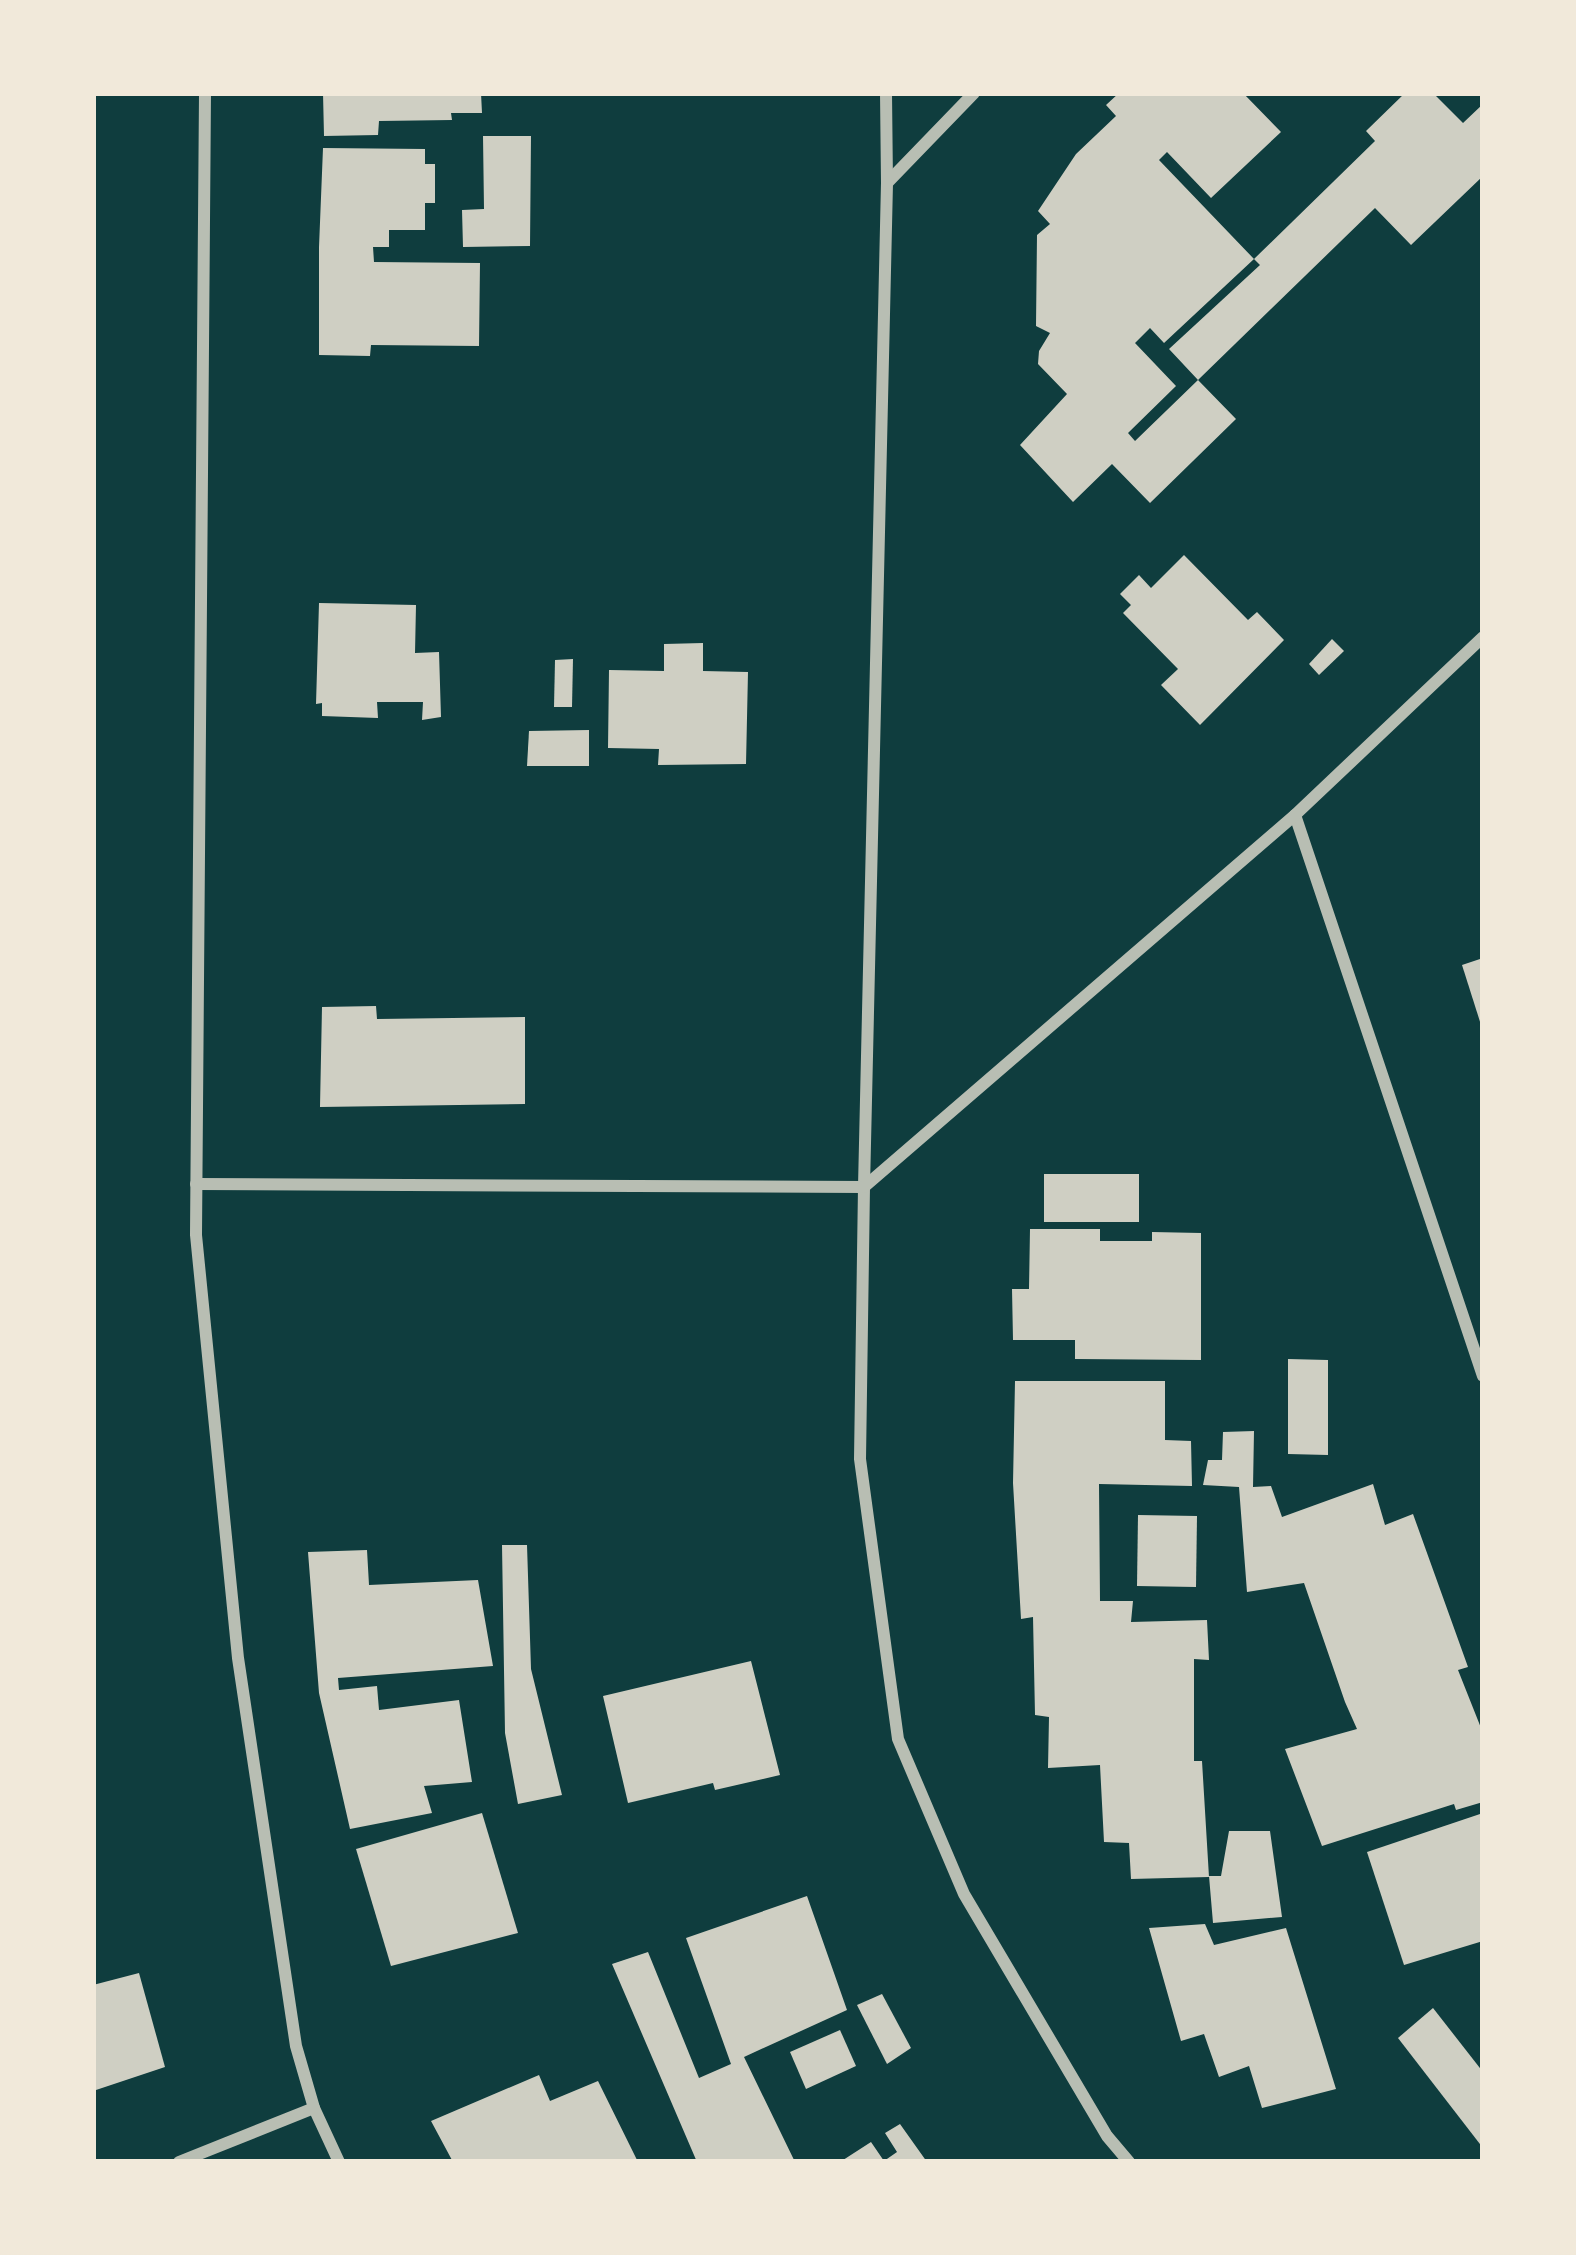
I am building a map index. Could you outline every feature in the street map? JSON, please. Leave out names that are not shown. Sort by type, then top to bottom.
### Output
[{"type":"street","points":[[205,93],[196,1235],[238,1658],[296,2045],[314,2108],[339,2162]]},
{"type":"street","points":[[886,93],[860,1459],[898,1739],[964,1894],[1107,2136],[1129,2162]]},
{"type":"street","points":[[887,182],[974,93]]},
{"type":"street","points":[[196,1184],[864,1187],[1295,815],[1483,637]]},
{"type":"street","points":[[1295,815],[1483,1376]]},
{"type":"street","points":[[179,2162],[314,2108]]},
{"type":"building","points":[[323,93],[481,93],[482,113],[451,113],[452,120],[379,121],[378,135],[324,136]]},
{"type":"building","points":[[1119,93],[1243,93],[1281,132],[1211,198],[1167,152],[1159,160],[1254,259],[1164,343],[1150,328],[1135,343],[1176,386],[1128,433],[1135,441],[1198,380],[1236,419],[1150,503],[1112,464],[1073,502],[1020,445],[1067,394],[1038,364],[1039,351],[1050,333],[1036,326],[1037,235],[1050,224],[1038,211],[1076,154],[1116,116],[1106,105]]},
{"type":"building","points":[[1405,93],[1433,93],[1463,123],[1483,104],[1483,176],[1411,245],[1375,208],[1198,380],[1169,349],[1260,265],[1254,259],[1375,141],[1366,131]]},
{"type":"building","points":[[483,136],[531,136],[530,246],[463,247],[462,210],[484,209]]},
{"type":"building","points":[[323,148],[425,149],[425,164],[435,164],[435,203],[425,203],[425,230],[389,230],[389,247],[373,247],[374,262],[480,263],[479,346],[371,345],[370,356],[319,355]]},
{"type":"building","points":[[1184,555],[1248,620],[1257,612],[1284,640],[1200,725],[1161,685],[1178,669],[1123,613],[1131,605],[1120,594],[1139,575],[1151,588]]},
{"type":"building","points":[[319,603],[416,605],[415,653],[439,652],[441,717],[422,720],[423,702],[377,702],[378,718],[322,716],[322,703],[316,704]]},
{"type":"building","points":[[1332,639],[1344,651],[1319,675],[1309,664]]},
{"type":"building","points":[[703,643],[703,671],[748,672],[746,764],[658,765],[659,749],[608,748],[609,670],[664,671],[664,644]]},
{"type":"building","points":[[573,659],[572,707],[554,707],[555,660]]},
{"type":"building","points":[[589,730],[589,766],[527,766],[529,731]]},
{"type":"building","points":[[1483,958],[1483,1028],[1482,1028],[1462,965]]},
{"type":"building","points":[[376,1006],[377,1019],[525,1017],[525,1104],[320,1107],[322,1007]]},
{"type":"building","points":[[1044,1174],[1139,1174],[1139,1222],[1044,1222]]},
{"type":"building","points":[[1030,1229],[1100,1229],[1100,1241],[1152,1241],[1152,1232],[1201,1233],[1201,1360],[1075,1359],[1075,1340],[1013,1340],[1012,1289],[1029,1289]]},
{"type":"building","points":[[1288,1359],[1328,1360],[1328,1455],[1288,1454]]},
{"type":"building","points":[[1015,1381],[1165,1381],[1165,1440],[1191,1441],[1192,1486],[1099,1484],[1100,1601],[1133,1601],[1131,1622],[1207,1620],[1209,1660],[1194,1659],[1194,1761],[1202,1761],[1209,1877],[1131,1879],[1129,1843],[1104,1842],[1100,1765],[1048,1768],[1049,1717],[1035,1715],[1033,1617],[1021,1619],[1013,1483]]},
{"type":"building","points":[[1254,1431],[1253,1487],[1271,1486],[1282,1517],[1373,1484],[1385,1525],[1413,1514],[1468,1667],[1458,1670],[1483,1733],[1483,1802],[1456,1810],[1454,1804],[1322,1846],[1285,1749],[1357,1729],[1304,1583],[1247,1592],[1239,1487],[1203,1485],[1208,1460],[1222,1460],[1223,1432]]},
{"type":"building","points":[[1138,1515],[1197,1516],[1196,1587],[1137,1586]]},
{"type":"building","points":[[502,1545],[527,1545],[531,1669],[562,1795],[518,1804],[505,1733]]},
{"type":"building","points":[[367,1550],[369,1585],[478,1580],[493,1666],[338,1678],[339,1690],[377,1686],[379,1710],[459,1700],[472,1782],[424,1786],[432,1813],[350,1829],[319,1693],[308,1552]]},
{"type":"building","points":[[751,1661],[780,1775],[715,1790],[713,1783],[628,1803],[603,1696]]},
{"type":"building","points":[[482,1813],[518,1933],[391,1966],[356,1849]]},
{"type":"building","points":[[1483,1813],[1483,1941],[1404,1965],[1367,1852]]},
{"type":"building","points":[[1229,1831],[1270,1831],[1282,1917],[1213,1923],[1209,1876],[1221,1876]]},
{"type":"building","points":[[807,1896],[847,2010],[744,2057],[795,2162],[697,2162],[612,1964],[648,1952],[699,2078],[731,2064],[686,1938]]},
{"type":"building","points":[[1205,1924],[1214,1945],[1286,1928],[1336,2089],[1262,2108],[1249,2066],[1219,2077],[1204,2034],[1181,2041],[1149,1928]]},
{"type":"building","points":[[139,1973],[165,2067],[93,2091],[93,1985]]},
{"type":"building","points":[[882,1994],[911,2048],[887,2064],[857,2005]]},
{"type":"building","points":[[1433,2008],[1483,2072],[1483,2148],[1398,2038]]},
{"type":"building","points":[[840,2030],[856,2066],[806,2089],[790,2052]]},
{"type":"building","points":[[539,2075],[550,2101],[598,2081],[638,2162],[453,2162],[431,2121]]},
{"type":"building","points":[[900,2124],[927,2162],[840,2162],[871,2142],[884,2161],[897,2152],[885,2133]]}]
